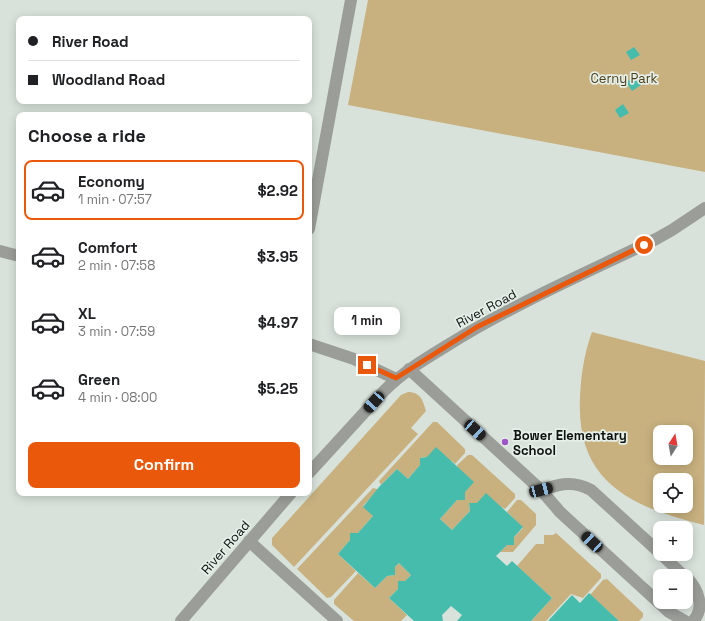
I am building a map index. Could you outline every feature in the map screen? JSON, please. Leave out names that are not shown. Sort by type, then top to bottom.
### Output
[{"type":"street","points":[[312,213],[351,0]]},
{"type":"street","name":"River Road","points":[[312,470],[396,378],[409,369],[477,327],[662,236],[705,208]]},
{"type":"street","points":[[0,251],[16,255]]},
{"type":"street","points":[[312,345],[354,359],[396,378]]},
{"type":"street","points":[[409,369],[541,490],[560,512],[658,602],[675,617],[684,621]]},
{"type":"street","points":[[541,490],[565,483],[575,483],[584,486],[591,490],[653,548]]},
{"type":"street","name":"River Road","points":[[182,621],[288,496]]},
{"type":"street","points":[[249,541],[337,621]]},
{"type":"street","points":[[668,561],[676,569]]},
{"type":"street","points":[[693,584],[697,587],[703,598],[703,609],[698,618],[693,621]]},
{"type":"green space","name":"Cerny Park","points":[[368,0],[705,0],[705,172],[348,105]]},
{"type":"green space","points":[[592,332],[705,361],[704,525],[663,513],[693,513],[693,473],[653,473],[653,510],[632,499],[614,487],[598,471],[588,451],[581,427],[580,398],[585,356]]},
{"type":"green space","points":[[412,392],[419,395],[421,398],[426,411],[411,428],[418,434],[294,567],[272,545],[272,538],[310,496],[312,496],[312,494],[401,395]]},
{"type":"green space","points":[[433,422],[437,422],[465,449],[465,453],[455,464],[452,461],[427,457],[420,458],[420,465],[408,479],[397,469],[381,485],[379,481]]},
{"type":"green space","points":[[468,455],[472,455],[515,494],[515,498],[505,509],[501,507],[469,503],[470,511],[452,530],[440,519],[457,500],[465,500],[465,492],[457,465]]},
{"type":"green space","points":[[373,488],[377,489],[377,491],[363,506],[373,516],[358,533],[350,533],[350,540],[338,554],[356,571],[331,597],[327,598],[297,569]]},
{"type":"green space","points":[[517,500],[521,500],[536,514],[536,525],[513,552],[500,552],[507,545],[514,545],[514,537],[523,528],[507,512]]},
{"type":"green space","points":[[556,533],[601,574],[601,578],[583,598],[571,594],[546,621],[531,621],[552,598],[517,566],[536,544],[544,544],[544,535],[553,535]]},
{"type":"green space","points":[[399,563],[411,575],[405,581],[398,581],[398,589],[389,598],[407,615],[401,621],[354,621],[334,604],[334,600],[358,573],[375,588],[387,576],[395,575],[395,567]]},
{"type":"green space","points":[[607,579],[643,613],[643,617],[639,621],[619,621],[590,595],[603,580]]},
{"type":"building","points":[[634,47],[640,55],[631,60],[626,52]]},
{"type":"building","points":[[635,77],[641,85],[632,91],[626,82]]},
{"type":"building","points":[[623,104],[629,113],[620,118],[615,110]]},
{"type":"building","points":[[436,447],[474,482],[465,492],[465,500],[457,500],[440,519],[452,530],[470,511],[469,503],[477,503],[486,493],[523,527],[514,537],[514,545],[507,545],[496,556],[507,566],[512,561],[552,598],[531,621],[457,621],[462,615],[451,606],[442,615],[443,621],[414,621],[389,598],[398,589],[398,581],[405,581],[411,575],[399,563],[395,567],[395,575],[387,576],[375,588],[338,554],[350,540],[350,533],[358,533],[373,516],[363,507],[379,487],[397,469],[408,479],[420,465],[420,458],[427,457]]},
{"type":"building","points":[[589,593],[619,621],[548,621],[572,595],[580,603]]},
{"type":"place","name":"Bower Elementary School","points":[[505,442]]},
{"type":"route","points":[[367,365],[396,378],[477,327],[644,245]]}]
